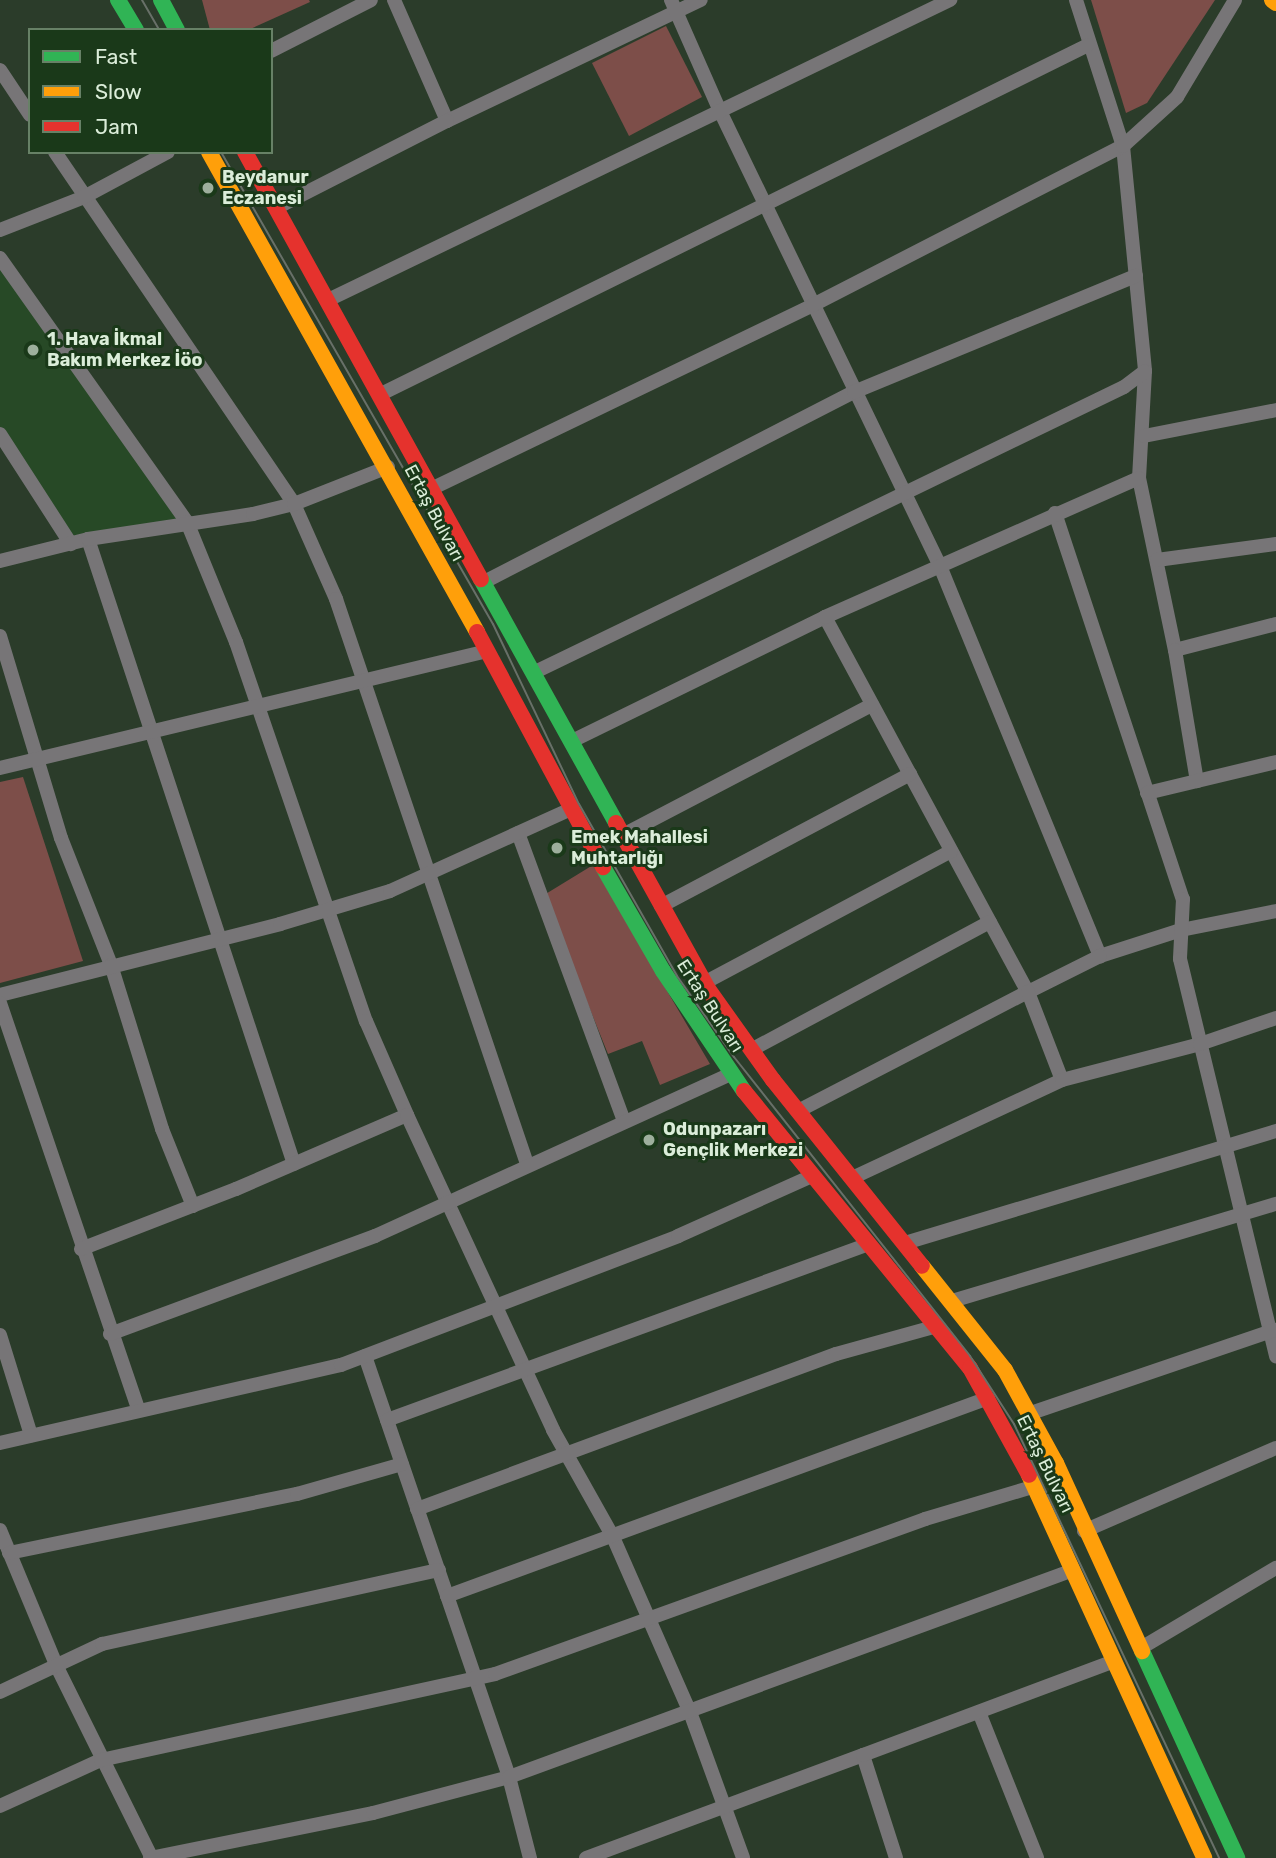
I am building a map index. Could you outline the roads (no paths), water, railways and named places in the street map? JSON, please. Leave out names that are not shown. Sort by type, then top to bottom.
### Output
[{"type":"main road","points":[[118,0],[135,28]]},
{"type":"main road","points":[[166,4],[176,28]]},
{"type":"main road","name":"Ertaş Bulvarı","points":[[210,154],[388,467],[485,652],[663,971],[730,1074],[937,1326],[988,1398],[1036,1486],[1204,1858]]},
{"type":"main road","name":"Ertaş Bulvarı","points":[[246,154],[486,581],[704,983],[798,1111],[1005,1370],[1031,1413],[1237,1858]]},
{"type":"street","points":[[273,50],[371,0]]},
{"type":"street","points":[[394,0],[447,121]]},
{"type":"street","points":[[276,208],[674,6],[701,0]]},
{"type":"street","points":[[328,300],[950,0]]},
{"type":"street","points":[[1076,0],[1088,45],[1123,146],[1145,371],[1144,436],[1139,478],[1175,650],[1197,781]]},
{"type":"street","points":[[433,488],[813,305],[1123,146],[1177,97],[1235,0]]},
{"type":"street","points":[[674,6],[720,111],[940,566],[1100,956]]},
{"type":"street","points":[[381,394],[1088,45]]},
{"type":"street","points":[[0,70],[28,112]]},
{"type":"street","points":[[56,154],[294,504],[336,599],[365,680],[527,1164]]},
{"type":"street","points":[[0,230],[84,197],[164,154]]},
{"type":"street","points":[[0,258],[187,522],[236,642],[255,707],[366,1021],[447,1203],[565,1452],[613,1537],[647,1620],[690,1712],[743,1858]]},
{"type":"street","points":[[486,581],[854,392],[1136,276]]},
{"type":"street","points":[[535,672],[1124,387],[1145,371]]},
{"type":"street","points":[[1144,436],[1276,410]]},
{"type":"street","points":[[0,434],[71,544]]},
{"type":"street","points":[[0,561],[88,539],[294,504],[388,467]]},
{"type":"street","points":[[572,741],[825,617],[1139,478]]},
{"type":"street","points":[[1055,513],[1183,899],[1180,959],[1226,1146],[1239,1214],[1272,1331],[1276,1357]]},
{"type":"street","points":[[88,539],[149,733],[294,1164]]},
{"type":"street","points":[[1157,560],[1276,544]]},
{"type":"street","points":[[825,617],[1028,992],[1062,1080]]},
{"type":"street","points":[[1175,650],[1276,624]]},
{"type":"street","points":[[0,636],[61,838],[111,965],[162,1129],[193,1206]]},
{"type":"street","points":[[0,768],[485,652]]},
{"type":"street","points":[[623,835],[872,705]]},
{"type":"street","points":[[1147,793],[1276,762]]},
{"type":"street","points":[[661,906],[910,774]]},
{"type":"street","points":[[0,995],[328,910],[430,873],[571,808]]},
{"type":"street","points":[[518,833],[624,1121]]},
{"type":"street","points":[[704,983],[951,851]]},
{"type":"street","points":[[798,1111],[1100,956],[1181,930],[1276,911]]},
{"type":"street","points":[[751,1050],[990,922]]},
{"type":"street","points":[[0,1003],[81,1249],[138,1408]]},
{"type":"street","points":[[852,1178],[1062,1080],[1200,1044],[1276,1018]]},
{"type":"street","points":[[110,1334],[362,1241],[730,1074]]},
{"type":"street","points":[[81,1249],[193,1206],[407,1115]]},
{"type":"street","points":[[905,1243],[1276,1131]]},
{"type":"street","points":[[0,1443],[365,1356],[678,1236],[812,1176]]},
{"type":"street","points":[[952,1301],[1276,1204]]},
{"type":"street","points":[[387,1420],[869,1244]]},
{"type":"street","points":[[417,1508],[836,1354],[937,1326]]},
{"type":"street","points":[[1031,1413],[1272,1331]]},
{"type":"street","points":[[0,1335],[31,1435]]},
{"type":"street","points":[[365,1356],[509,1777],[530,1858]]},
{"type":"street","points":[[447,1596],[988,1398]]},
{"type":"street","points":[[1084,1531],[1276,1448]]},
{"type":"street","points":[[9,1553],[298,1493],[402,1464]]},
{"type":"street","points":[[0,1806],[101,1760],[476,1679],[925,1519],[1036,1486]]},
{"type":"street","points":[[0,1530],[57,1667],[151,1858],[360,1816],[509,1777],[1073,1570]]},
{"type":"street","points":[[1141,1648],[1276,1568]]},
{"type":"street","points":[[0,1692],[102,1644],[439,1570]]},
{"type":"street","points":[[586,1858],[725,1809],[1114,1661]]},
{"type":"street","points":[[979,1712],[1037,1858]]},
{"type":"street","points":[[863,1755],[895,1858]]},
{"type":"tram line","points":[[142,0],[158,28]]},
{"type":"tram line","points":[[222,154],[493,624],[579,804],[677,976],[734,1057],[970,1356],[1014,1424],[1219,1858]]},
{"type":"place","name":"Beydanur Eczanesi","points":[[208,188]]},
{"type":"place","name":"1. Hava İkmal Bakım Merkez İöo","points":[[33,350]]},
{"type":"place","name":"Emek Mahallesi Muhtarlığı","points":[[557,848]]},
{"type":"place","name":"Odunpazarı Gençlik Merkezi","points":[[649,1140]]}]
